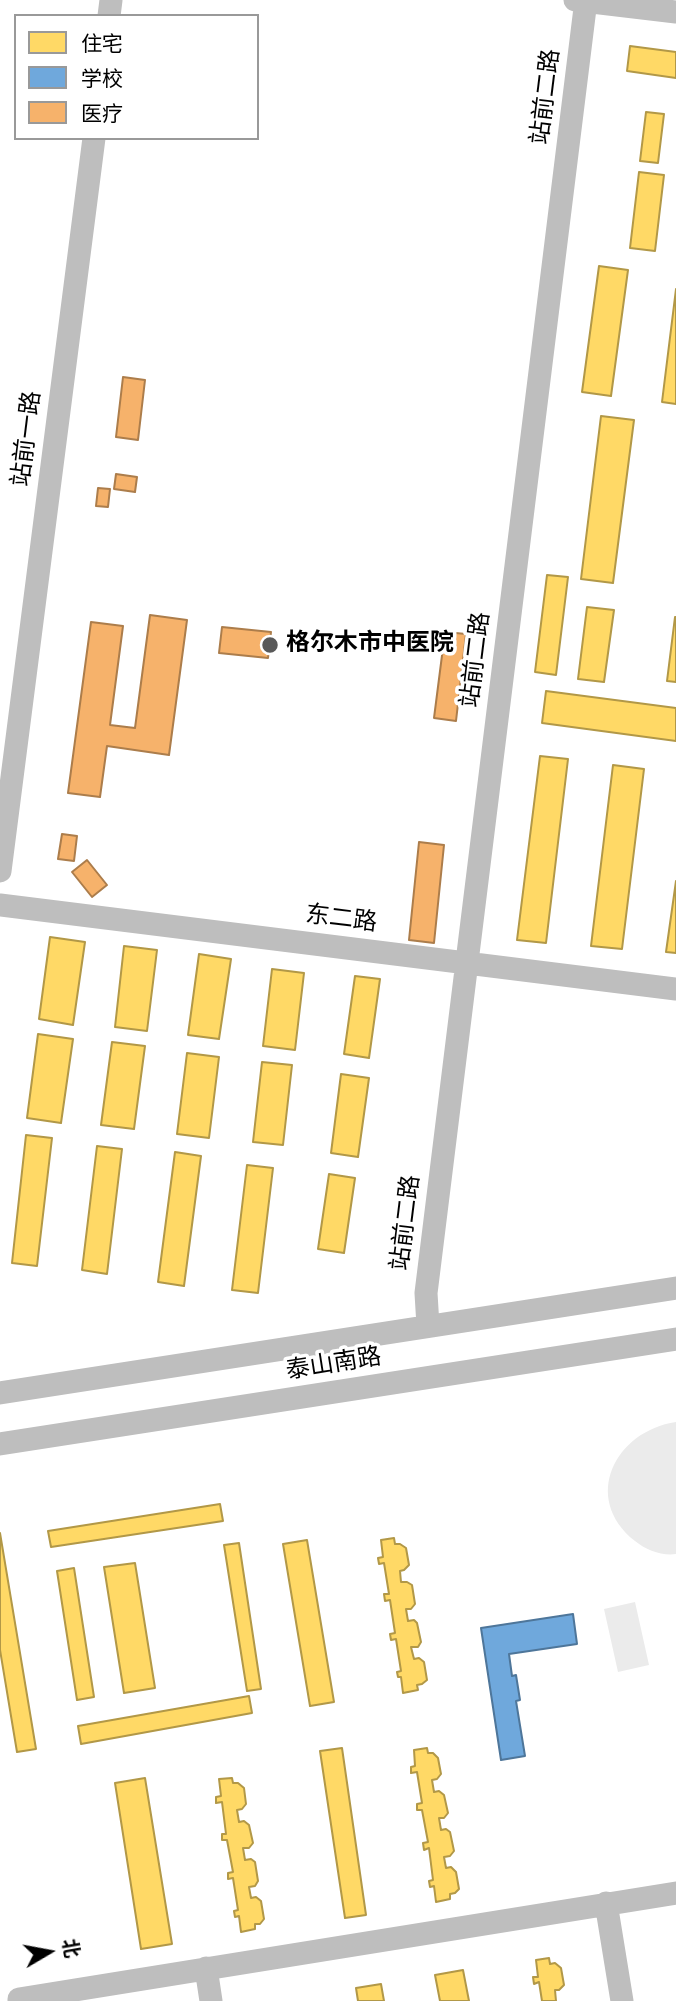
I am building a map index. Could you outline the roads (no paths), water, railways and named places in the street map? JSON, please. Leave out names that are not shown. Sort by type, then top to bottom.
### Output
[{"type":"street","points":[[582,0],[676,12]]},
{"type":"street","name":"站前二路","points":[[428,1326],[426,1293],[582,0]]},
{"type":"street","name":"站前一路","points":[[0,870],[94,140]]},
{"type":"street","name":"东二路","points":[[0,905],[676,989]]},
{"type":"street","name":"泰山南路","points":[[0,1393],[676,1287]]},
{"type":"street","name":"泰山南路","points":[[0,1444],[676,1339]]},
{"type":"street","points":[[19,2001],[206,1968],[676,1893]]},
{"type":"street","points":[[606,1903],[622,2001]]},
{"type":"street","points":[[206,1968],[211,2001]]},
{"type":"place","name":"格尔木市中医院","points":[[270,645]]}]
